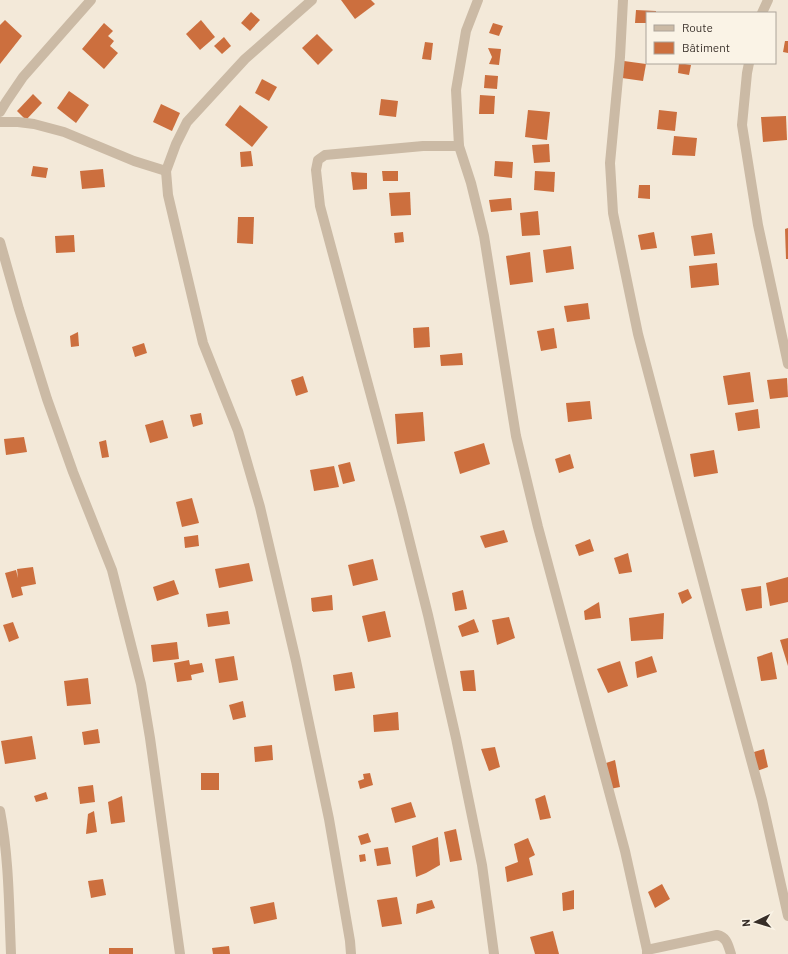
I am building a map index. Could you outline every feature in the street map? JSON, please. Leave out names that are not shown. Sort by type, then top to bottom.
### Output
[{"type":"street","points":[[0,112],[24,77],[91,0]]},
{"type":"street","points":[[312,0],[245,59],[187,122],[176,144],[166,171],[168,195],[203,343],[238,431],[260,507],[296,661],[329,819],[350,940],[351,954]]},
{"type":"street","points":[[478,0],[466,31],[456,90],[459,146],[471,183],[484,236],[516,436],[538,527],[625,851],[647,952],[717,935],[722,936],[726,940],[732,954]]},
{"type":"street","points":[[623,0],[620,57],[610,163],[613,213],[638,334],[762,800],[788,916]]},
{"type":"street","points":[[762,12],[768,0]]},
{"type":"street","points":[[749,64],[742,125],[758,225],[788,364]]},
{"type":"street","points":[[0,122],[34,124],[64,132],[134,161],[166,171]]},
{"type":"street","points":[[459,146],[424,146],[325,155],[318,160],[316,170],[320,206],[401,507],[432,631],[482,865],[494,954]]},
{"type":"street","points":[[0,242],[47,399],[73,472],[112,570],[118,592],[141,684],[149,730],[180,954]]},
{"type":"street","points":[[0,811],[4,829],[11,954]]},
{"type":"building","points":[[341,0],[371,0],[375,4],[355,19]]},
{"type":"building","points":[[636,10],[656,11],[646,12],[646,23],[635,23]]},
{"type":"building","points":[[251,12],[260,20],[250,31],[241,23]]},
{"type":"building","points":[[5,20],[22,36],[0,64],[0,25]]},
{"type":"building","points":[[201,20],[215,37],[200,50],[186,34]]},
{"type":"building","points":[[104,23],[113,31],[108,36],[114,41],[110,46],[118,53],[104,69],[82,49]]},
{"type":"building","points":[[493,23],[503,26],[499,36],[489,33]]},
{"type":"building","points":[[317,34],[333,50],[318,65],[302,48]]},
{"type":"building","points":[[224,37],[231,46],[222,54],[214,46]]},
{"type":"building","points":[[785,41],[788,41],[788,53],[783,52]]},
{"type":"building","points":[[425,42],[433,43],[431,60],[422,59]]},
{"type":"building","points":[[488,48],[501,49],[499,65],[489,64],[492,57]]},
{"type":"building","points":[[624,61],[646,64],[643,81],[622,78]]},
{"type":"building","points":[[679,64],[691,65],[689,75],[678,73]]},
{"type":"building","points":[[485,75],[498,76],[497,89],[484,88]]},
{"type":"building","points":[[262,79],[277,87],[269,101],[255,93]]},
{"type":"building","points":[[69,91],[89,105],[76,123],[57,108]]},
{"type":"building","points":[[33,94],[42,103],[26,120],[17,111]]},
{"type":"building","points":[[480,95],[495,96],[494,114],[479,114]]},
{"type":"building","points":[[381,99],[398,101],[396,117],[379,115]]},
{"type":"building","points":[[161,104],[180,113],[172,131],[153,122]]},
{"type":"building","points":[[240,105],[268,127],[252,147],[225,125]]},
{"type":"building","points":[[528,110],[550,112],[547,140],[525,137]]},
{"type":"building","points":[[659,110],[677,112],[675,131],[657,129]]},
{"type":"building","points":[[786,116],[787,140],[763,142],[761,117]]},
{"type":"building","points":[[674,136],[697,138],[695,156],[672,155]]},
{"type":"building","points":[[549,144],[550,162],[534,163],[532,145]]},
{"type":"building","points":[[251,151],[253,166],[241,167],[240,152]]},
{"type":"building","points":[[495,161],[513,162],[512,178],[494,176]]},
{"type":"building","points":[[33,166],[48,168],[46,178],[31,176]]},
{"type":"building","points":[[103,169],[105,187],[82,189],[80,171]]},
{"type":"building","points":[[382,171],[398,171],[398,181],[383,181]]},
{"type":"building","points":[[535,171],[555,172],[554,192],[534,190]]},
{"type":"building","points":[[351,172],[367,173],[367,189],[353,190]]},
{"type":"building","points":[[639,185],[650,185],[650,199],[638,198]]},
{"type":"building","points":[[410,192],[411,215],[391,216],[389,193]]},
{"type":"building","points":[[511,198],[512,210],[491,212],[489,200]]},
{"type":"building","points":[[538,211],[540,235],[522,236],[520,213]]},
{"type":"building","points":[[238,217],[254,217],[253,244],[237,243]]},
{"type":"building","points":[[788,228],[788,259],[786,259],[785,229]]},
{"type":"building","points":[[403,232],[404,242],[395,243],[394,233]]},
{"type":"building","points":[[654,232],[657,248],[641,250],[638,235]]},
{"type":"building","points":[[712,233],[715,254],[694,256],[691,236]]},
{"type":"building","points":[[74,235],[75,252],[56,253],[55,236]]},
{"type":"building","points":[[571,246],[574,269],[546,273],[543,250]]},
{"type":"building","points":[[530,252],[533,282],[510,285],[506,256]]},
{"type":"building","points":[[717,263],[719,285],[691,288],[689,266]]},
{"type":"building","points":[[588,303],[590,319],[567,322],[564,306]]},
{"type":"building","points":[[429,327],[430,347],[414,348],[413,328]]},
{"type":"building","points":[[554,328],[557,348],[541,351],[537,331]]},
{"type":"building","points":[[78,332],[79,346],[71,347],[70,336]]},
{"type":"building","points":[[144,343],[147,353],[135,357],[132,347]]},
{"type":"building","points":[[462,353],[463,365],[441,366],[440,355]]},
{"type":"building","points":[[750,372],[754,402],[728,405],[723,376]]},
{"type":"building","points":[[303,376],[308,392],[296,396],[291,380]]},
{"type":"building","points":[[787,378],[788,397],[770,399],[767,380]]},
{"type":"building","points":[[590,401],[592,419],[568,422],[566,403]]},
{"type":"building","points":[[758,409],[760,428],[738,431],[735,413]]},
{"type":"building","points":[[423,412],[425,441],[397,444],[395,414]]},
{"type":"building","points":[[201,413],[203,424],[193,427],[190,415]]},
{"type":"building","points":[[163,420],[168,438],[150,443],[145,425]]},
{"type":"building","points":[[24,437],[27,452],[6,455],[4,439]]},
{"type":"building","points":[[106,440],[109,457],[102,458],[99,442]]},
{"type":"building","points":[[484,443],[490,464],[460,474],[454,452]]},
{"type":"building","points":[[714,450],[718,473],[694,477],[690,454]]},
{"type":"building","points":[[570,454],[574,468],[559,473],[555,459]]},
{"type":"building","points":[[350,462],[355,481],[343,484],[338,465]]},
{"type":"building","points":[[334,466],[339,487],[314,491],[310,470]]},
{"type":"building","points":[[192,498],[199,523],[182,527],[176,502]]},
{"type":"building","points":[[504,530],[508,542],[485,548],[480,536]]},
{"type":"building","points":[[198,535],[199,546],[185,548],[184,537]]},
{"type":"building","points":[[590,539],[594,551],[579,556],[575,545]]},
{"type":"building","points":[[628,553],[632,572],[619,574],[614,558]]},
{"type":"building","points":[[373,559],[378,580],[353,586],[348,565]]},
{"type":"building","points":[[249,563],[253,581],[219,588],[215,569]]},
{"type":"building","points":[[33,567],[36,584],[21,587],[23,595],[12,598],[5,573],[16,570],[18,578],[17,569]]},
{"type":"building","points":[[788,577],[788,602],[770,606],[766,583]]},
{"type":"building","points":[[174,580],[179,594],[157,601],[153,587]]},
{"type":"building","points":[[761,586],[762,608],[746,611],[741,589]]},
{"type":"building","points":[[688,589],[692,598],[682,604],[678,593]]},
{"type":"building","points":[[463,590],[467,609],[455,611],[452,593]]},
{"type":"building","points":[[332,595],[333,610],[312,611],[311,598]]},
{"type":"building","points":[[599,602],[601,618],[585,620],[584,611]]},
{"type":"building","points":[[228,611],[230,624],[208,627],[206,614]]},
{"type":"building","points":[[385,611],[391,637],[368,642],[362,616]]},
{"type":"building","points":[[664,613],[663,639],[631,641],[629,618]]},
{"type":"building","points":[[509,617],[515,638],[497,645],[492,620]]},
{"type":"building","points":[[474,619],[479,632],[462,637],[458,626]]},
{"type":"building","points":[[13,622],[19,638],[9,642],[3,625]]},
{"type":"building","points":[[788,638],[788,666],[780,640]]},
{"type":"building","points":[[177,642],[179,659],[153,662],[151,645]]},
{"type":"building","points":[[772,652],[777,679],[761,681],[757,657]]},
{"type":"building","points":[[234,656],[238,680],[219,683],[215,659]]},
{"type":"building","points":[[652,656],[657,672],[637,678],[635,662]]},
{"type":"building","points":[[189,660],[190,665],[202,663],[204,672],[191,675],[192,680],[177,682],[174,663]]},
{"type":"building","points":[[620,661],[628,686],[608,693],[597,669]]},
{"type":"building","points":[[474,670],[476,691],[463,691],[460,671]]},
{"type":"building","points":[[352,672],[355,688],[335,691],[333,675]]},
{"type":"building","points":[[88,678],[91,704],[67,706],[64,681]]},
{"type":"building","points":[[243,701],[246,717],[233,720],[229,705]]},
{"type":"building","points":[[398,712],[399,730],[374,732],[373,715]]},
{"type":"building","points":[[98,729],[100,743],[84,745],[82,732]]},
{"type":"building","points":[[32,736],[36,759],[5,764],[1,741]]},
{"type":"building","points":[[272,745],[273,760],[255,762],[254,747]]},
{"type":"building","points":[[495,747],[500,767],[489,771],[481,749]]},
{"type":"building","points":[[764,749],[768,767],[757,771],[754,752]]},
{"type":"building","points":[[615,760],[620,787],[610,789],[606,763]]},
{"type":"building","points":[[201,773],[219,773],[219,790],[201,790]]},
{"type":"building","points":[[370,773],[373,785],[360,789],[358,781],[364,779],[363,774]]},
{"type":"building","points":[[93,785],[95,802],[80,804],[78,787]]},
{"type":"building","points":[[46,792],[48,799],[36,802],[34,796]]},
{"type":"building","points":[[545,795],[551,818],[540,820],[535,799]]},
{"type":"building","points":[[122,796],[125,822],[111,824],[108,802]]},
{"type":"building","points":[[411,802],[416,817],[395,823],[391,808]]},
{"type":"building","points":[[94,811],[97,832],[86,834],[88,814]]},
{"type":"building","points":[[456,829],[462,860],[450,862],[444,832]]},
{"type":"building","points":[[368,833],[371,842],[361,845],[358,836]]},
{"type":"building","points":[[438,837],[440,865],[416,877],[412,846]]},
{"type":"building","points":[[528,838],[535,855],[529,858],[533,875],[507,882],[505,867],[518,862],[514,844]]},
{"type":"building","points":[[388,847],[391,864],[377,866],[374,849]]},
{"type":"building","points":[[365,854],[366,861],[360,862],[359,855]]},
{"type":"building","points":[[103,879],[106,895],[91,898],[88,881]]},
{"type":"building","points":[[662,884],[670,899],[655,908],[648,892]]},
{"type":"building","points":[[574,890],[574,909],[563,911],[562,893]]},
{"type":"building","points":[[397,897],[402,924],[382,927],[377,900]]},
{"type":"building","points":[[432,900],[435,908],[416,914],[417,904]]},
{"type":"building","points":[[274,902],[277,919],[254,924],[250,907]]},
{"type":"building","points":[[553,931],[559,954],[535,954],[530,937]]},
{"type":"building","points":[[229,946],[230,954],[213,954],[212,948]]},
{"type":"building","points":[[109,948],[133,948],[133,954],[109,954]]}]
